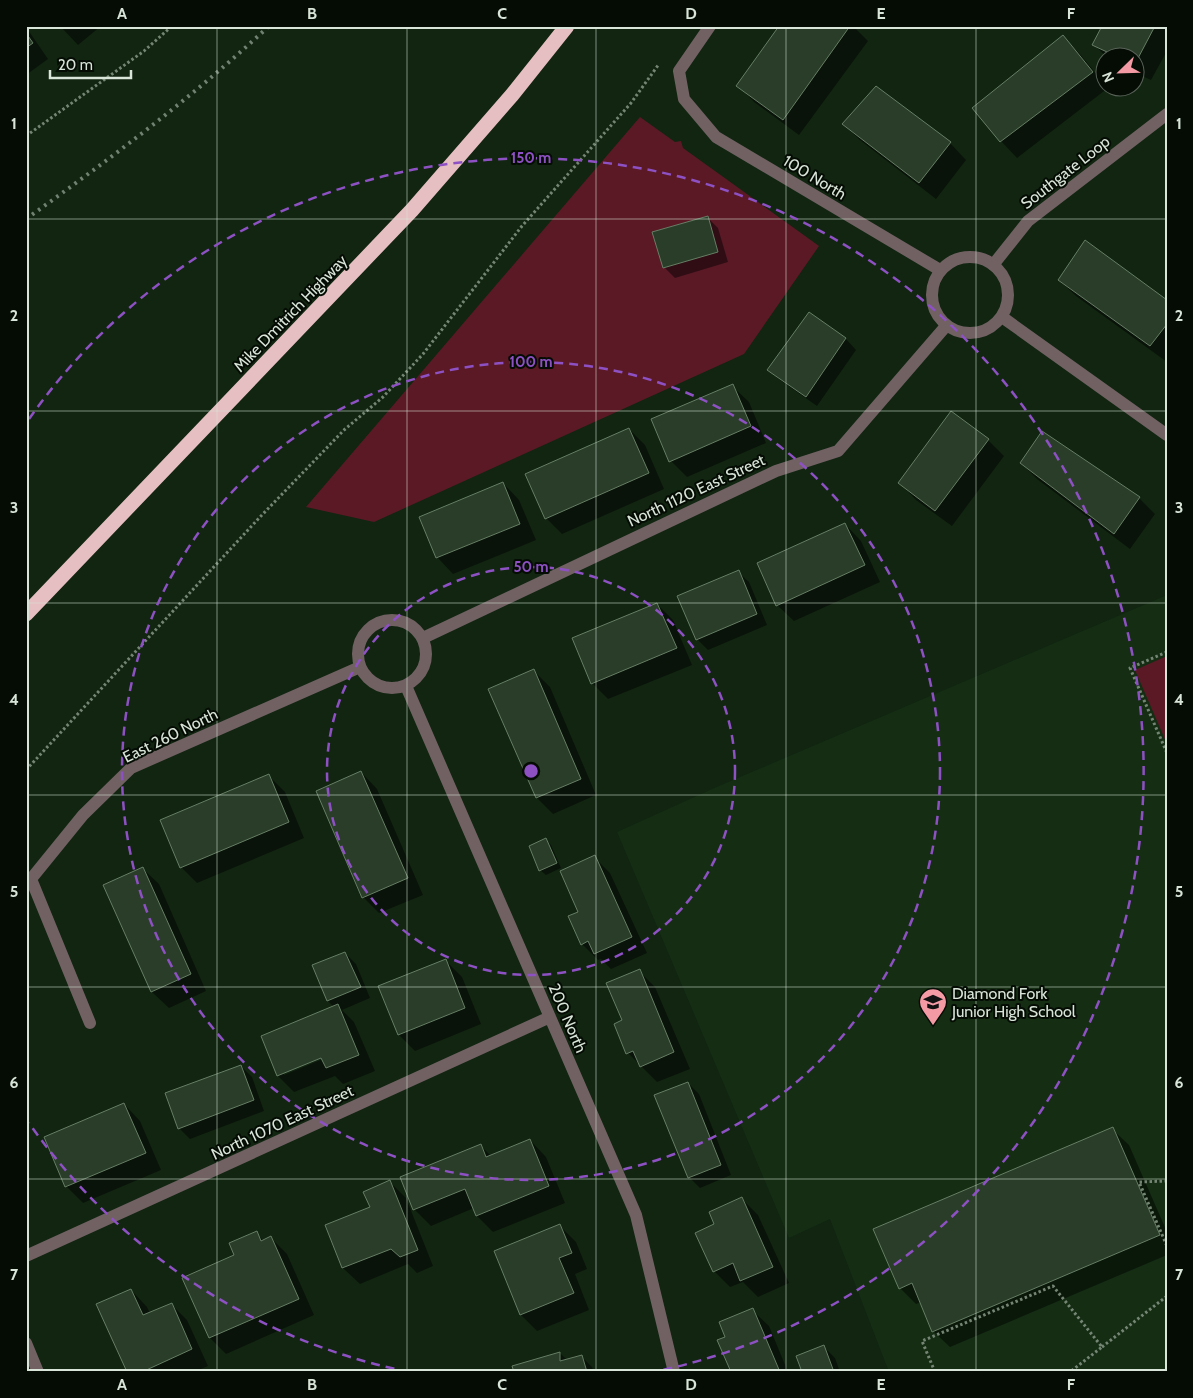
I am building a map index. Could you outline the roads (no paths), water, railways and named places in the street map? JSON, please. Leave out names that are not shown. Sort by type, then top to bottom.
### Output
[{"type":"highway","name":"Mike Dmitrich Highway","points":[[26,614],[412,210],[512,95],[567,26]]},
{"type":"street","name":"100 North","points":[[710,26],[680,70],[684,99],[716,137],[940,270]]},
{"type":"street","name":"Southgate Loop","points":[[993,265],[1028,221],[1167,114]]},
{"type":"street","points":[[963,257],[975,257],[988,261],[993,265],[1005,280],[1008,292],[1007,306],[1002,317],[994,326],[982,332],[970,334],[958,332],[946,326],[938,317],[933,306],[931,294],[934,281],[940,270],[950,262],[963,257]]},
{"type":"street","points":[[1002,317],[1167,435]]},
{"type":"street","name":"North 1120 East Street","points":[[423,638],[776,471],[838,450],[946,326]]},
{"type":"street","points":[[394,619],[406,622],[415,628],[423,638],[426,648],[426,660],[416,680],[396,689],[384,688],[374,684],[365,677],[357,656],[359,644],[364,633],[372,625],[383,620],[394,619]]},
{"type":"street","name":"East 260 North","points":[[90,1023],[31,879],[84,815],[131,768],[360,667]]},
{"type":"street","name":"200 North","points":[[406,686],[636,1215],[674,1372]]},
{"type":"street","name":"North 1070 East Street","points":[[26,1256],[550,1017]]},
{"type":"street","points":[[26,1343],[38,1372]]},
{"type":"railway","points":[[26,219],[150,127],[211,78],[269,26]]},
{"type":"place","name":"Diamond Fork Junior High School","points":[[933,1026]]}]
